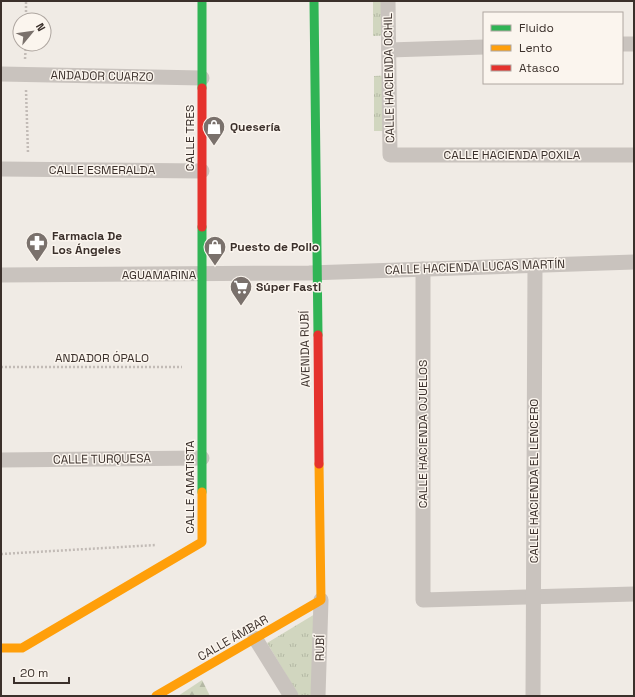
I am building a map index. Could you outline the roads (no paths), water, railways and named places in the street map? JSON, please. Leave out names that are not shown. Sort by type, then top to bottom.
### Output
[{"type":"street","name":"CALLE TRES","points":[[202,1],[202,275]]},
{"type":"street","name":"AVENIDA RUBÍ","points":[[314,1],[321,600]]},
{"type":"street","name":"CALLE HACIENDA OCHIL","points":[[388,1],[390,155]]},
{"type":"street","points":[[623,44],[634,44]]},
{"type":"street","points":[[389,50],[483,47]]},
{"type":"street","name":"ANDADOR CUARZO","points":[[1,74],[202,78]]},
{"type":"street","name":"CALLE HACIENDA POXILA","points":[[390,155],[634,155]]},
{"type":"street","name":"CALLE ESMERALDA","points":[[1,169],[202,171]]},
{"type":"street","name":"CALLE HACIENDA LUCAS MARTÍN","points":[[316,272],[634,262]]},
{"type":"street","name":"CALLE HACIENDA EL LENCERO","points":[[533,696],[535,265]]},
{"type":"street","name":"CALLE HACIENDA OJUELOS","points":[[423,269],[423,600],[534,597]]},
{"type":"street","name":"AGUAMARINA","points":[[1,275],[202,275],[316,272]]},
{"type":"street","name":"CALLE AMATISTA","points":[[1,648],[22,648],[202,542],[202,275]]},
{"type":"street","name":"CALLE TURQUESA","points":[[1,460],[202,458]]},
{"type":"street","points":[[534,597],[634,594]]},
{"type":"street","name":"CALLE ÁMBAR","points":[[156,696],[321,600]]},
{"type":"street","name":"RUBÍ","points":[[318,696],[321,600]]},
{"type":"street","points":[[255,638],[291,696]]},
{"type":"place","name":"Quesería","points":[[214,146]]},
{"type":"place","name":"Farmacia De Los Ángeles","points":[[37,262]]},
{"type":"place","name":"Puesto de Pollo","points":[[215,266]]},
{"type":"place","name":"Súper Fasti","points":[[241,306]]}]
